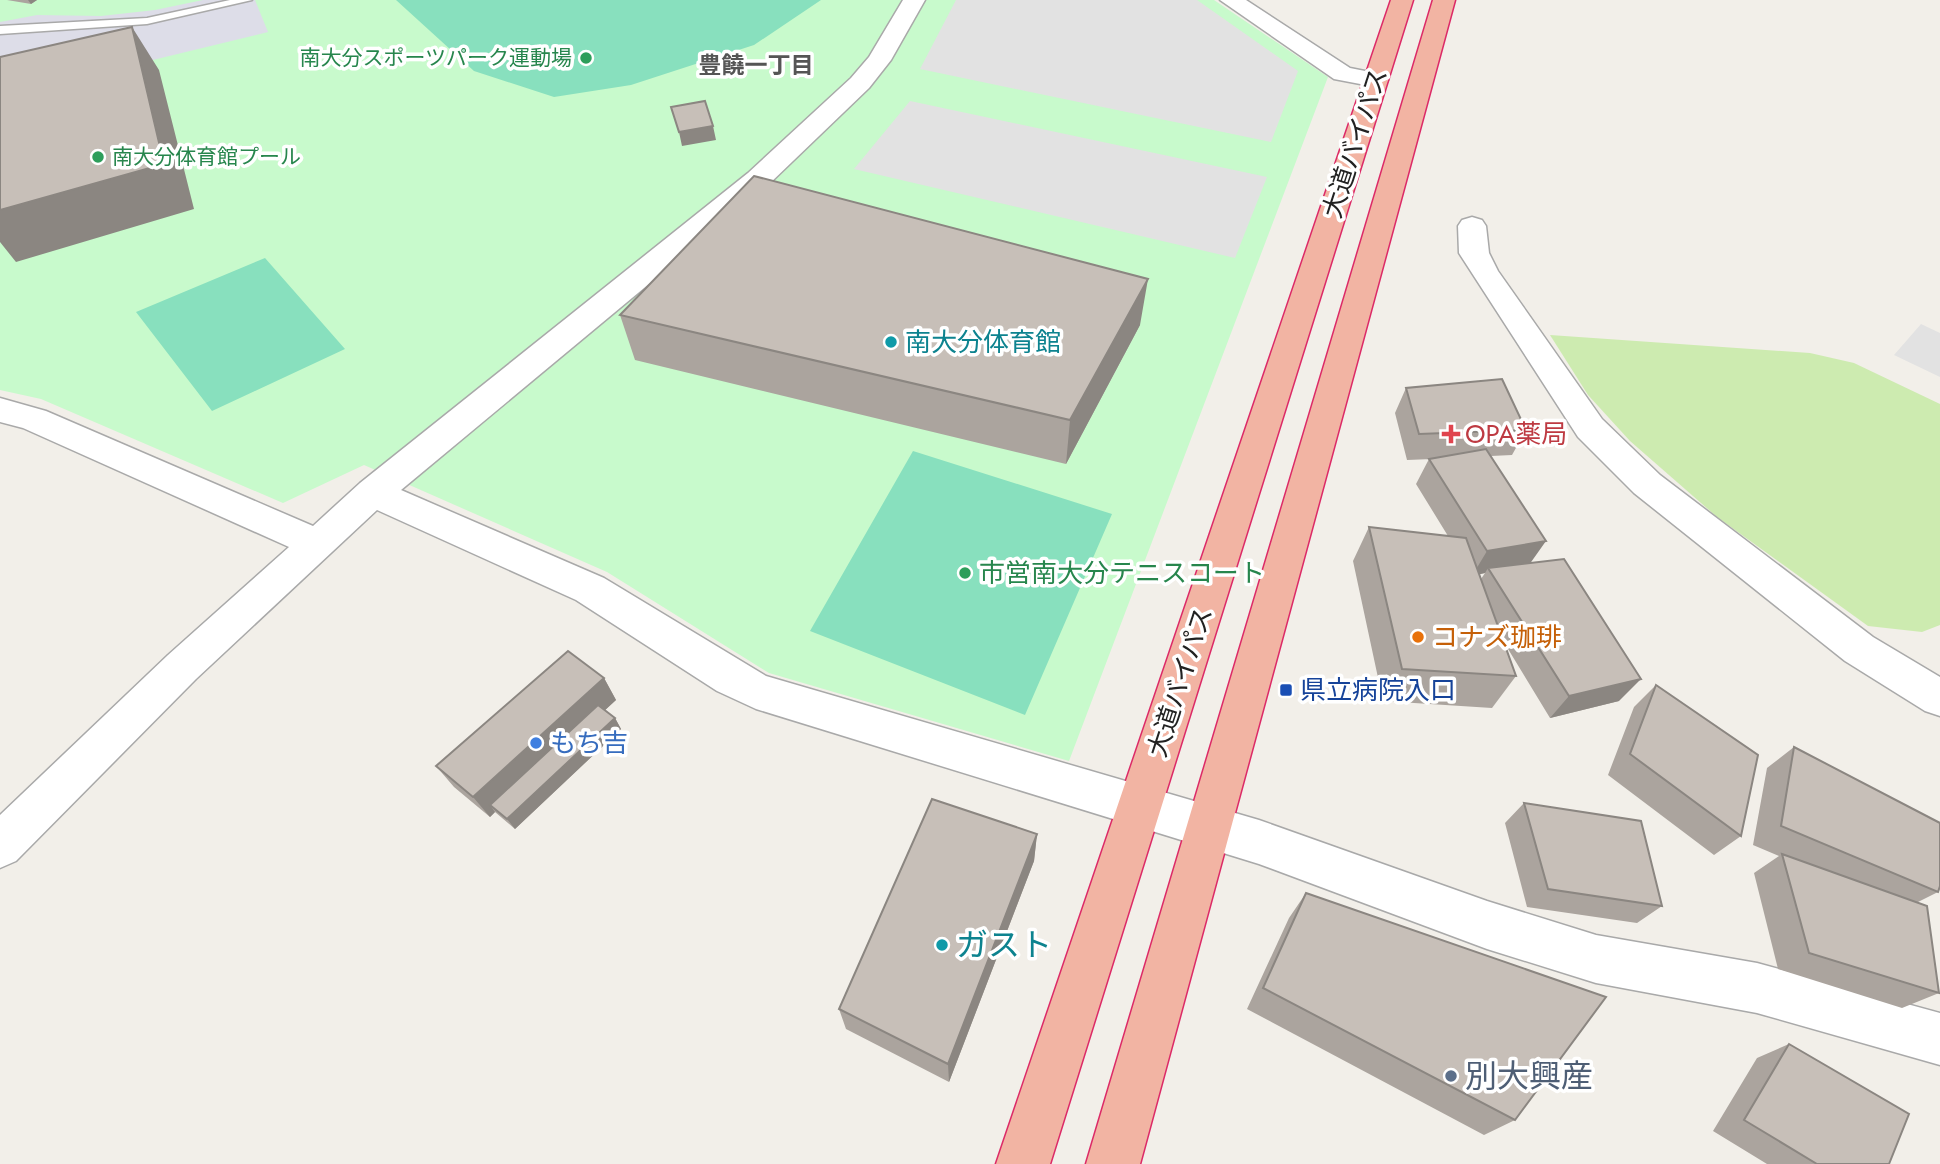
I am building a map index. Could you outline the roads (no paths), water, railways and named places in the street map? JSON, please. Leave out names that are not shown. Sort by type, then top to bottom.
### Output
[{"type":"highway","name":"大道バイパス","points":[[1023,1164],[1402,0]]},
{"type":"highway","name":"大道バイパス","points":[[1113,1164],[1444,0]]},
{"type":"street","points":[[0,846],[182,667],[316,543],[373,493],[758,179],[860,83],[879,60],[914,0]]},
{"type":"street","points":[[1231,0],[1343,74],[1376,79]]},
{"type":"street","points":[[1472,226],[1474,253],[1500,299],[1607,447],[1647,484],[1859,649],[1940,698]]},
{"type":"street","points":[[0,410],[34,419],[316,543]]},
{"type":"street","points":[[373,493],[582,584],[732,679],[757,691],[1210,827],[1487,925],[1596,959],[1757,988],[1940,1039]]},
{"type":"lane","points":[[0,30],[147,21],[246,0]]},
{"type":"place","name":"南大分スポーツパーク運動場","points":[[586,58]]},
{"type":"place","name":"南大分体育館プール","points":[[98,157]]},
{"type":"place","name":"南大分体育館","points":[[891,342]]},
{"type":"place","name":"OPA薬局","points":[[1451,434]]},
{"type":"place","name":"市営南大分テニスコート","points":[[965,573]]},
{"type":"place","name":"コナズ珈琲","points":[[1418,637]]},
{"type":"place","name":"県立病院入口","points":[[1286,690]]},
{"type":"place","name":"もち吉","points":[[536,743]]},
{"type":"place","name":"ガスト","points":[[942,945]]},
{"type":"place","name":"別大興産","points":[[1451,1076]]},
{"type":"district","name":"豊饒一丁目","points":[[756,65]]}]
